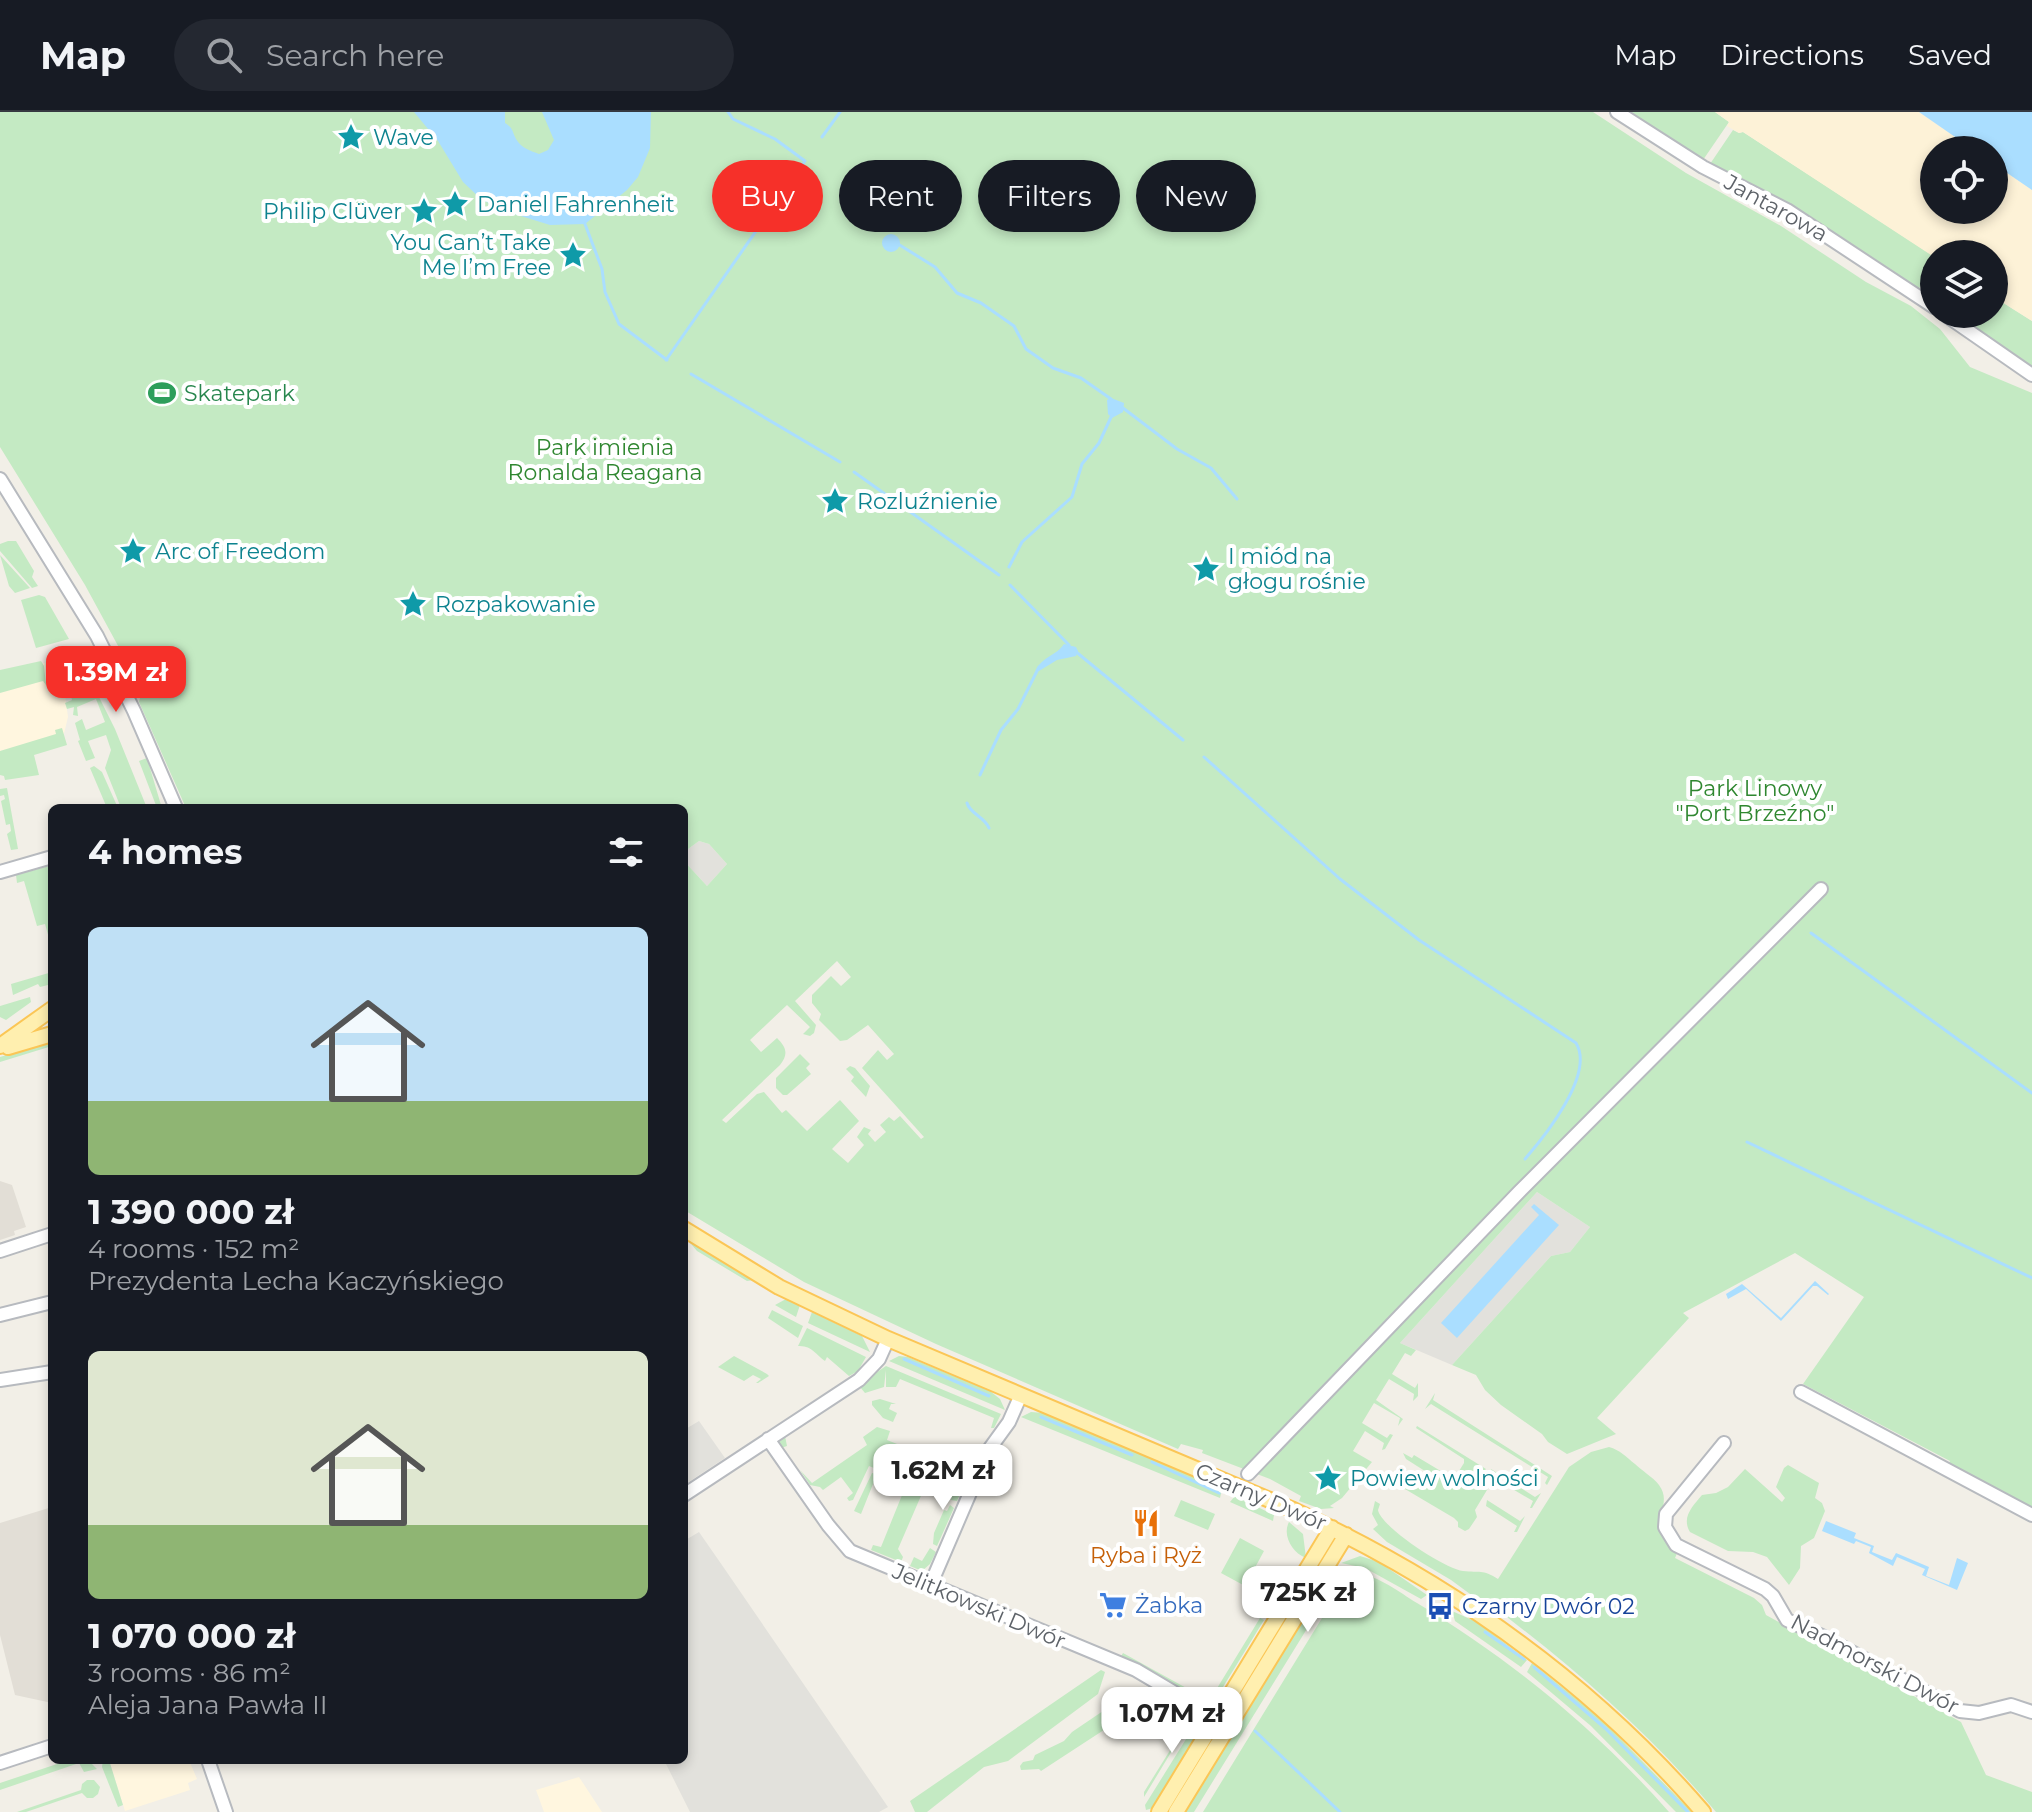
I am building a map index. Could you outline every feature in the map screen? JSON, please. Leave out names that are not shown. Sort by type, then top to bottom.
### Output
[{"type":"main road","points":[[0,1048],[48,1012]]},
{"type":"main road","points":[[0,1048],[48,1035]]},
{"type":"main road","name":"Czarny Dwór","points":[[688,1231],[779,1287],[888,1339],[1332,1528],[1372,1549],[1453,1596],[1535,1654],[1626,1732],[1703,1812]]},
{"type":"main road","points":[[1159,1812],[1332,1528]]},
{"type":"main road","points":[[1176,1812],[1346,1535]]},
{"type":"main road","points":[[1328,1564],[1343,1554],[1372,1549]]},
{"type":"street","name":"Jantarowa","points":[[1617,112],[1703,167],[1787,210],[1920,298]]},
{"type":"street","points":[[1964,328],[2032,375]]},
{"type":"street","points":[[0,479],[97,636],[174,804]]},
{"type":"street","points":[[0,872],[48,858]]},
{"type":"street","points":[[1248,1474],[1517,1195],[1821,889]]},
{"type":"street","points":[[0,1251],[48,1235]]},
{"type":"street","points":[[0,1315],[48,1303]]},
{"type":"street","points":[[688,1492],[859,1380],[879,1359],[888,1339]]},
{"type":"street","points":[[0,1380],[48,1373]]},
{"type":"street","points":[[1801,1392],[2032,1515]]},
{"type":"street","points":[[930,1586],[988,1451],[1009,1422],[1020,1397]]},
{"type":"street","name":"Jelitkowski Dwór","points":[[768,1439],[841,1543],[862,1557],[1136,1670],[1217,1718],[1226,1731]]},
{"type":"street","name":"Nadmorski Dwór","points":[[1724,1443],[1666,1514],[1665,1527],[1676,1545],[1765,1589],[1773,1596],[1787,1620],[1960,1711],[1979,1713],[2011,1705],[2032,1712]]},
{"type":"street","points":[[0,1763],[48,1747]]},
{"type":"street","points":[[209,1764],[226,1812]]},
{"type":"shaded area","points":[[60,659],[68,717],[62,742],[0,754],[0,674]]},
{"type":"shaded area","points":[[699,841],[709,844],[727,864],[707,886],[688,865],[688,849]]},
{"type":"shaded area","points":[[0,1181],[12,1185],[26,1227],[0,1240]]},
{"type":"shaded area","points":[[1537,1192],[1590,1227],[1570,1252],[1551,1256],[1452,1365],[1400,1343]]},
{"type":"shaded area","points":[[699,1421],[725,1458],[688,1482],[688,1428]]},
{"type":"shaded area","points":[[48,1508],[48,1702],[15,1695],[0,1635],[0,1523]]},
{"type":"shaded area","points":[[699,1532],[888,1807],[879,1812],[690,1812],[666,1764],[688,1764],[688,1539]]},
{"type":"shaded area","points":[[110,1764],[191,1764],[197,1779],[188,1783],[190,1790],[125,1811]]},
{"type":"shaded area","points":[[579,1777],[602,1812],[544,1812],[536,1790]]},
{"type":"green space","points":[[0,112],[1593,112],[1686,173],[1781,226],[1866,282],[1911,306],[1920,313],[1920,328],[1939,328],[1970,367],[2032,393],[2032,1510],[1948,1465],[1950,1461],[1803,1384],[1864,1297],[1795,1253],[1683,1313],[1689,1318],[1597,1418],[1616,1434],[1567,1454],[1548,1442],[1542,1434],[1501,1405],[1485,1390],[1476,1375],[1452,1365],[1551,1256],[1570,1252],[1590,1227],[1537,1192],[1400,1343],[1416,1350],[1411,1356],[1405,1353],[1392,1374],[1415,1388],[1418,1383],[1418,1396],[1413,1401],[1414,1394],[1389,1379],[1376,1400],[1403,1419],[1398,1426],[1400,1418],[1374,1403],[1362,1423],[1387,1438],[1393,1435],[1382,1450],[1384,1443],[1365,1431],[1353,1451],[1372,1462],[1342,1498],[1330,1506],[1334,1508],[1321,1509],[1299,1501],[1301,1496],[1270,1479],[1202,1453],[1203,1450],[1181,1444],[1178,1449],[936,1344],[804,1282],[688,1212],[688,865],[707,886],[727,864],[709,844],[699,841],[688,849],[688,804],[184,804],[139,702],[142,690],[85,585],[0,447]],"holes":[[[837,961],[851,977],[841,986],[831,976],[812,995],[812,1003],[821,1014],[819,1020],[840,1041],[847,1040],[868,1025],[894,1054],[887,1060],[878,1050],[862,1068],[924,1137],[921,1139],[900,1116],[894,1121],[889,1117],[880,1125],[886,1132],[875,1142],[868,1134],[871,1130],[864,1127],[857,1137],[864,1145],[848,1163],[832,1149],[859,1121],[840,1100],[807,1131],[786,1110],[782,1113],[764,1092],[757,1094],[726,1123],[722,1120],[785,1057],[784,1048],[777,1038],[761,1052],[750,1040],[787,1005],[810,1027],[803,1034],[810,1036],[814,1033],[816,1025],[795,1001]]]},
{"type":"green space","points":[[1628,112],[1715,112],[1729,122],[1703,160]]},
{"type":"green space","points":[[1733,130],[1743,132],[1920,247],[1920,287],[1918,290],[1797,210],[1710,164]]},
{"type":"green space","points":[[2008,306],[2032,321],[2032,368],[1973,328],[2008,328]]},
{"type":"green space","points":[[16,541],[34,571],[32,577],[38,586],[32,588],[0,551],[0,544]]},
{"type":"green space","points":[[0,555],[30,588],[15,593],[9,586]]},
{"type":"green space","points":[[39,595],[45,597],[69,639],[36,648],[21,600]]},
{"type":"green space","points":[[73,651],[77,653],[115,729],[145,804],[119,804],[105,768],[111,750],[106,735],[88,741],[95,758],[86,761],[75,723],[82,719],[86,730],[105,722],[96,699],[77,707],[78,716],[73,715],[74,707],[67,709],[65,703],[72,700],[67,681],[58,680],[56,656]]},
{"type":"green space","points":[[41,661],[46,685],[43,681],[0,693],[0,670]]},
{"type":"green space","points":[[62,728],[67,745],[34,755],[39,775],[5,780],[0,775],[0,751],[56,734],[55,730]]},
{"type":"green space","points":[[147,758],[161,804],[155,804],[139,761]]},
{"type":"green space","points":[[94,766],[102,772],[116,804],[105,804],[90,768]]},
{"type":"green space","points":[[7,788],[18,849],[11,850],[7,834],[11,831],[10,824],[6,825],[1,801],[5,799],[4,795],[0,796],[0,789]]},
{"type":"green space","points":[[48,866],[48,935],[45,924],[37,926],[24,881],[17,883],[16,875]]},
{"type":"green space","points":[[48,973],[48,985],[40,987],[38,984],[13,995],[11,984]]},
{"type":"green space","points":[[30,997],[31,1002],[6,1020],[0,1017],[0,1006]]},
{"type":"green space","points":[[48,1042],[48,1047],[0,1062],[0,1057]]},
{"type":"green space","points":[[800,1054],[810,1064],[806,1068],[811,1074],[783,1095],[776,1088],[776,1078]]},
{"type":"green space","points":[[850,1066],[870,1086],[866,1097],[851,1081],[854,1077],[846,1069]]},
{"type":"green space","points":[[688,1240],[754,1280],[747,1281],[697,1251]]},
{"type":"green space","points":[[786,1299],[800,1305],[796,1317],[775,1305]]},
{"type":"green space","points":[[772,1310],[803,1326],[798,1338],[768,1318]]},
{"type":"green space","points":[[812,1312],[862,1336],[870,1352],[808,1323]]},
{"type":"green space","points":[[807,1328],[866,1357],[858,1371],[849,1376],[827,1357],[825,1361],[810,1349],[798,1346]]},
{"type":"green space","points":[[734,1356],[769,1376],[758,1383],[761,1379],[753,1375],[744,1381],[718,1367]]},
{"type":"green space","points":[[899,1356],[990,1391],[1000,1399],[1005,1410],[889,1361]]},
{"type":"green space","points":[[886,1366],[1001,1414],[994,1428],[991,1428],[994,1418],[900,1379],[896,1387],[886,1387],[886,1370],[884,1387],[865,1393],[860,1387],[785,1436],[787,1446],[781,1448],[779,1440],[784,1435]]},
{"type":"green space","points":[[1435,1393],[1433,1400],[1552,1476],[1547,1485],[1548,1477],[1431,1404],[1425,1409]]},
{"type":"green space","points":[[880,1399],[896,1404],[891,1404],[889,1409],[897,1413],[893,1422],[883,1418],[872,1405],[872,1401]]},
{"type":"green space","points":[[1031,1412],[1044,1413],[1193,1474],[1222,1489],[1220,1498],[1021,1417]]},
{"type":"green space","points":[[1417,1426],[1486,1469],[1484,1471],[1490,1485],[1475,1510],[1477,1517],[1465,1531],[1458,1527],[1454,1518],[1388,1479],[1390,1476],[1397,1477],[1417,1489],[1428,1473],[1406,1459],[1403,1453],[1412,1458],[1414,1455],[1454,1479],[1464,1463],[1464,1459]]},
{"type":"green space","points":[[877,1427],[890,1431],[887,1440],[965,1471],[976,1445],[980,1447],[957,1501],[951,1500],[955,1485],[930,1475],[898,1549],[903,1557],[901,1562],[871,1550],[873,1545],[881,1547],[913,1468],[885,1456],[879,1470],[869,1466],[853,1500],[849,1501],[847,1498],[853,1493],[841,1477],[823,1490],[810,1485],[800,1470],[812,1483],[867,1445],[863,1437]]},
{"type":"green space","points":[[1609,1447],[1623,1454],[1659,1485],[1664,1501],[1661,1533],[1678,1551],[1675,1558],[1754,1598],[1762,1605],[1766,1615],[1961,1722],[1986,1775],[2032,1792],[2032,1812],[1716,1812],[1665,1755],[1552,1653],[1492,1606],[1485,1605],[1451,1580],[1387,1542],[1373,1529],[1378,1525],[1372,1514],[1375,1501],[1380,1504],[1378,1510],[1390,1526],[1429,1555],[1454,1569],[1484,1573],[1498,1579],[1569,1467],[1591,1452]]},
{"type":"green space","points":[[1788,1465],[1819,1483],[1815,1498],[1822,1503],[1825,1511],[1814,1538],[1801,1546],[1800,1568],[1789,1585],[1767,1557],[1753,1552],[1728,1551],[1690,1532],[1687,1521],[1689,1512],[1702,1495],[1728,1487],[1745,1469],[1782,1502],[1785,1498],[1776,1487]]},
{"type":"green space","points":[[1491,1469],[1535,1497],[1541,1493],[1532,1508],[1533,1501],[1499,1481],[1496,1485]]},
{"type":"green space","points":[[872,1473],[877,1474],[861,1514],[854,1511]]},
{"type":"green space","points":[[1235,1496],[1274,1515],[1273,1521],[1230,1502]]},
{"type":"green space","points":[[1181,1500],[1215,1514],[1208,1530],[1174,1516]]},
{"type":"green space","points":[[1487,1500],[1520,1521],[1525,1516],[1517,1532],[1514,1532],[1517,1526],[1486,1506]]},
{"type":"green space","points":[[950,1505],[954,1508],[937,1546],[933,1544],[934,1533],[944,1510],[947,1511]]},
{"type":"green space","points":[[1289,1522],[1303,1534],[1306,1558],[1296,1552],[1290,1543],[1287,1532]]},
{"type":"green space","points":[[1240,1538],[1264,1551],[1245,1586],[1221,1573]]},
{"type":"green space","points":[[930,1548],[936,1552],[930,1564],[922,1571],[910,1566],[914,1557],[922,1561]]},
{"type":"green space","points":[[1360,1556],[1379,1562],[1427,1595],[1421,1599],[1365,1568],[1341,1563]]},
{"type":"green space","points":[[1332,1571],[1337,1580],[1194,1812],[1184,1812]]},
{"type":"green space","points":[[1357,1573],[1396,1589],[1519,1672],[1612,1753],[1669,1812],[1203,1812],[1349,1574]]},
{"type":"green space","points":[[1452,1611],[1477,1622],[1527,1660],[1521,1667],[1455,1621]]},
{"type":"green space","points":[[1260,1618],[1264,1620],[1215,1700],[1208,1703]]},
{"type":"green space","points":[[1123,1653],[1199,1695],[1201,1702],[1120,1658]]},
{"type":"green space","points":[[1532,1663],[1600,1718],[1692,1812],[1676,1812],[1591,1726],[1527,1672]]},
{"type":"green space","points":[[1101,1670],[1105,1672],[1098,1694],[1008,1761],[984,1767],[927,1812],[915,1812],[910,1801]]},
{"type":"green space","points":[[1134,1690],[1139,1693],[1136,1709],[1041,1771],[1021,1770],[1023,1762],[1033,1760],[1035,1755],[1064,1741],[1072,1732]]},
{"type":"green space","points":[[1169,1700],[1192,1712],[1193,1716],[1144,1797],[1144,1792],[1179,1736],[1160,1724],[1156,1728],[1152,1724],[1164,1701]]},
{"type":"green space","points":[[1201,1715],[1203,1727],[1153,1808],[1146,1810],[1145,1805]]},
{"type":"green space","points":[[57,1764],[76,1764],[0,1790],[0,1783]]},
{"type":"green space","points":[[80,1764],[92,1764],[97,1769],[84,1772]]},
{"type":"green space","points":[[102,1764],[110,1764],[123,1805],[118,1807]]},
{"type":"green space","points":[[87,1780],[94,1780],[100,1787],[93,1798],[87,1798],[82,1793],[26,1812],[17,1812],[81,1790]]},
{"type":"sand","points":[[1715,112],[1919,112],[1954,136],[1920,136],[1920,224],[2008,224],[2008,174],[2032,190],[2032,321],[2008,306],[2008,240],[1920,240],[1920,248],[1743,132],[1727,126],[1729,122]]},
{"type":"water","points":[[414,112],[505,112],[505,123],[518,142],[539,154],[548,150],[554,140],[542,112],[651,112],[650,148],[638,177],[627,190],[585,224],[550,225],[502,210],[481,199],[463,182],[438,141]]},
{"type":"water","points":[[1919,112],[2032,112],[2032,190],[2008,174],[2008,136],[1954,136]]},
{"type":"water","points":[[887,234],[895,234],[900,243],[898,250],[887,252],[882,247],[882,239]]},
{"type":"water","points":[[1111,398],[1124,403],[1123,412],[1112,418],[1108,414],[1107,400]]},
{"type":"water","points":[[1064,644],[1076,647],[1076,656],[1057,660],[1036,670],[1042,662]]},
{"type":"water","points":[[1534,1204],[1559,1225],[1457,1338],[1441,1323],[1539,1215],[1531,1207]]},
{"type":"water","points":[[1815,1281],[1829,1294],[1813,1286],[1781,1321],[1746,1289],[1728,1299],[1726,1294],[1742,1284],[1781,1318]]},
{"type":"water","points":[[1826,1521],[1856,1533],[1854,1538],[1874,1546],[1872,1552],[1892,1560],[1896,1553],[1929,1567],[1926,1576],[1949,1585],[1957,1558],[1968,1563],[1957,1590],[1922,1575],[1925,1569],[1897,1557],[1893,1566],[1869,1553],[1871,1547],[1856,1541],[1854,1544],[1822,1531]]},
{"type":"waterway","points":[[666,360],[805,161],[775,139],[733,119],[728,112]]},
{"type":"waterway","points":[[822,137],[840,112]]},
{"type":"waterway","points":[[585,224],[602,269],[605,292],[619,324],[667,360]]},
{"type":"waterway","points":[[898,244],[935,267],[957,293],[981,303],[1014,326],[1026,349],[1053,368],[1081,378],[1111,399]]},
{"type":"waterway","points":[[691,374],[840,462]]},
{"type":"waterway","points":[[1123,408],[1177,449],[1211,468],[1237,499]]},
{"type":"waterway","points":[[1009,567],[1022,542],[1072,497],[1082,464],[1099,443],[1112,415]]},
{"type":"waterway","points":[[854,472],[999,575]]},
{"type":"waterway","points":[[1010,585],[1069,645]]},
{"type":"waterway","points":[[1075,651],[1183,740]]},
{"type":"waterway","points":[[980,775],[1001,730],[1018,709],[1039,667]]},
{"type":"waterway","points":[[1204,757],[1340,879],[1419,940],[1576,1043],[1580,1056],[1579,1071],[1573,1087],[1555,1120],[1525,1159]]},
{"type":"waterway","points":[[967,803],[989,828]]},
{"type":"waterway","points":[[1811,933],[2032,1093]]},
{"type":"waterway","points":[[1747,1142],[2032,1278]]},
{"type":"waterway","points":[[904,1359],[989,1396]]},
{"type":"waterway","points":[[1041,1417],[1132,1455]]},
{"type":"waterway","points":[[1152,1462],[1219,1493]]},
{"type":"waterway","points":[[1485,1632],[1524,1659]]},
{"type":"waterway","points":[[1534,1667],[1606,1729],[1688,1812]]},
{"type":"waterway","points":[[1255,1731],[1340,1812]]},
{"type":"place","name":"Wave","points":[[351,137]]},
{"type":"place","name":"Daniel Fahrenheit","points":[[455,204]]},
{"type":"place","name":"Philip Clüver","points":[[424,211]]},
{"type":"place","name":"You Can’t Take Me I’m Free","points":[[573,255]]},
{"type":"place","name":"Skatepark","points":[[162,393]]},
{"type":"place","name":"Rozluźnienie","points":[[835,501]]},
{"type":"place","name":"Arc of Freedom","points":[[133,551]]},
{"type":"place","name":"I miód na głogu rośnie","points":[[1206,569]]},
{"type":"place","name":"Rozpakowanie","points":[[413,604]]},
{"type":"place","name":"Powiew wolności","points":[[1328,1478]]},
{"type":"place","name":"Ryba i Ryż","points":[[1146,1523]]},
{"type":"place","name":"Żabka","points":[[1113,1605]]},
{"type":"place","name":"Czarny Dwór 02","points":[[1440,1606]]},
{"type":"park label","name":"Park imienia Ronalda Reagana","points":[[605,460]]},
{"type":"park label","name":"Park Linowy \"Port Brzeźno\"","points":[[1755,800]]}]
